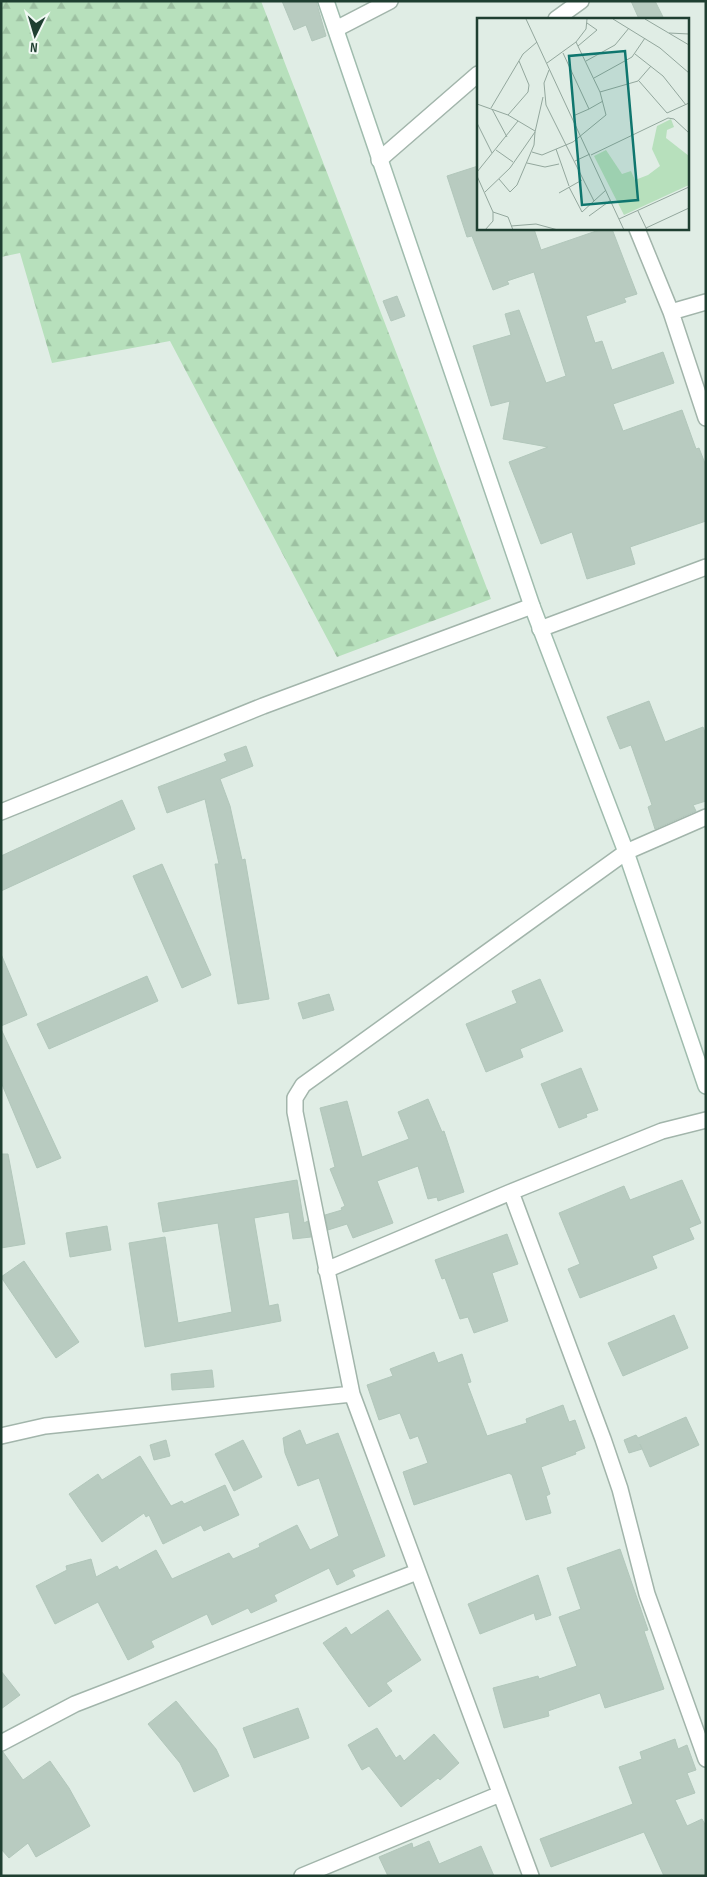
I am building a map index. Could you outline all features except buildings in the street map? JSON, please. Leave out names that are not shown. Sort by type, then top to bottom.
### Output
[{"type":"street","points":[[326,1],[540,629],[626,852],[706,1086]]},
{"type":"street","points":[[336,29],[390,1]]},
{"type":"street","points":[[557,18],[581,1]]},
{"type":"street","points":[[379,160],[477,75]]},
{"type":"street","points":[[637,230],[671,312],[706,418]]},
{"type":"street","points":[[671,312],[706,302]]},
{"type":"street","points":[[540,629],[706,567]]},
{"type":"street","points":[[1,812],[263,706],[532,606]]},
{"type":"street","points":[[531,1876],[352,1394],[295,1112],[295,1098],[303,1085],[626,852],[706,817]]},
{"type":"street","points":[[326,1270],[510,1192],[662,1131],[706,1120]]},
{"type":"street","points":[[510,1192],[606,1447],[620,1489],[647,1594],[706,1759]]},
{"type":"street","points":[[1,1436],[45,1426],[352,1394]]},
{"type":"street","points":[[1,1743],[75,1704],[417,1572]]},
{"type":"street","points":[[302,1876],[500,1794]]},
{"type":"green space","points":[[1,1],[261,1],[491,599],[337,657],[170,341],[52,363],[20,253],[1,257]]}]
